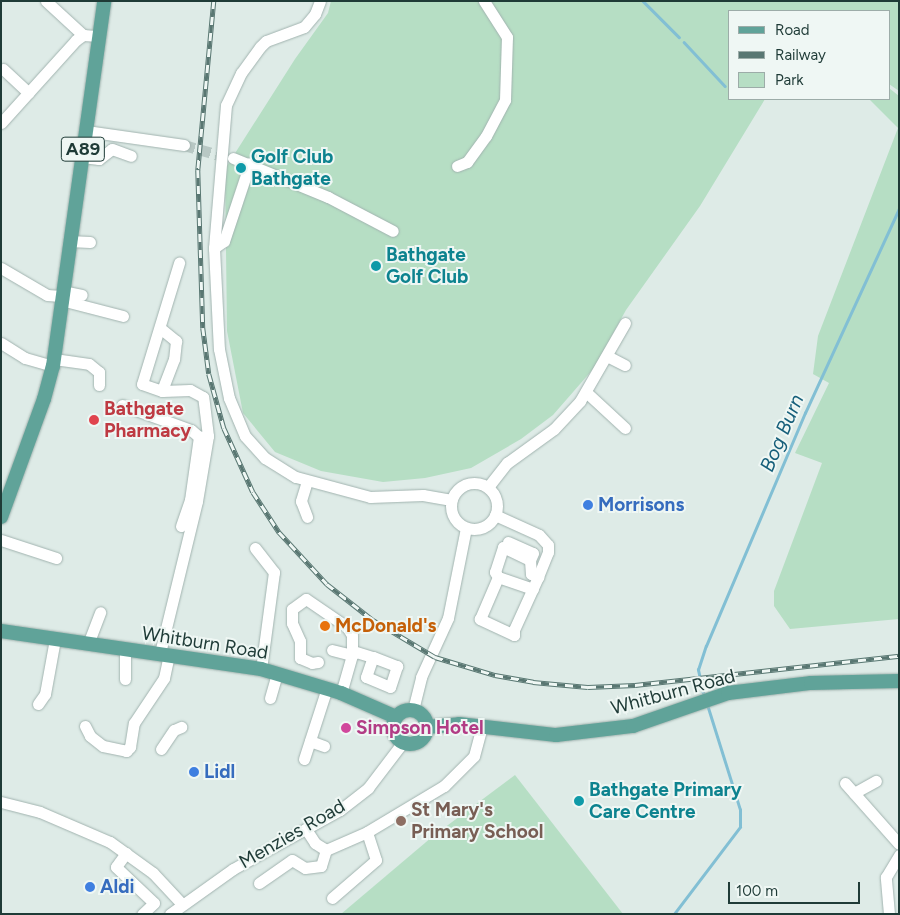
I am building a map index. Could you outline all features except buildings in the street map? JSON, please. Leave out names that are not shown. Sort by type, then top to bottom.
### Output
[{"type":"main road","name":"A89","points":[[1,516],[44,399],[53,363],[104,1]]},
{"type":"main road","name":"Whitburn Road","points":[[1,631],[261,669],[327,688],[396,717]]},
{"type":"main road","name":"Whitburn Road","points":[[427,727],[482,727],[556,735],[633,726],[693,707],[714,698],[810,683],[899,681]]},
{"type":"main road","points":[[413,710],[422,714],[427,727],[419,741],[403,742],[393,728],[396,717],[404,711],[413,710]]},
{"type":"street","points":[[46,1],[83,35],[99,36]]},
{"type":"street","points":[[320,1],[315,14],[304,27],[266,41],[260,47],[232,88],[225,117],[214,248],[219,349],[234,415],[246,436],[265,458],[280,470],[307,481],[370,496],[423,495],[452,500]]},
{"type":"street","points":[[457,166],[467,162],[486,136],[505,100],[507,37],[484,1]]},
{"type":"street","points":[[1,123],[83,35]]},
{"type":"street","points":[[3,69],[29,93]]},
{"type":"street","points":[[86,131],[184,145]]},
{"type":"street","points":[[82,157],[98,160],[112,149],[131,156]]},
{"type":"street","points":[[233,158],[250,163],[345,205],[393,231]]},
{"type":"street","points":[[214,248],[224,240],[250,163]]},
{"type":"street","points":[[69,241],[90,242]]},
{"type":"street","points":[[85,726],[90,736],[103,746],[126,751],[130,747],[134,724],[164,678],[165,654],[194,501],[203,436],[203,397],[183,390],[162,391],[142,384],[179,263]]},
{"type":"street","points":[[1,268],[47,295],[82,295]]},
{"type":"street","points":[[61,296],[123,316]]},
{"type":"street","points":[[488,487],[507,463],[554,429],[586,392],[625,323]]},
{"type":"street","points":[[160,328],[176,341],[174,359],[162,391]]},
{"type":"street","points":[[1,344],[25,358],[53,363],[88,364],[99,372],[99,385]]},
{"type":"street","points":[[607,356],[625,365]]},
{"type":"street","points":[[586,392],[625,428]]},
{"type":"street","points":[[122,405],[203,436]]},
{"type":"street","points":[[307,481],[301,501],[307,517]]},
{"type":"street","points":[[466,484],[488,487],[496,500],[495,515],[480,528],[466,528],[452,514],[452,500],[466,484]]},
{"type":"street","points":[[181,526],[194,501]]},
{"type":"street","points":[[495,515],[530,529],[544,539],[548,552],[514,635],[480,619],[498,577]]},
{"type":"street","points":[[413,710],[421,677],[448,618],[466,528]]},
{"type":"street","points":[[1,540],[56,558]]},
{"type":"street","points":[[533,589],[498,577],[495,572],[503,547],[530,560],[531,574],[538,577]]},
{"type":"street","points":[[255,548],[274,572],[264,628],[261,669]]},
{"type":"street","points":[[318,662],[312,663],[300,658],[300,641],[292,623],[292,609],[306,599],[348,627],[352,653],[340,693]]},
{"type":"street","points":[[88,644],[100,612]]},
{"type":"street","points":[[38,704],[52,685],[55,639]]},
{"type":"street","points":[[125,649],[126,679]]},
{"type":"street","points":[[332,650],[372,657]]},
{"type":"street","points":[[270,698],[277,674]]},
{"type":"street","points":[[304,758],[327,688]]},
{"type":"street","points":[[161,749],[174,730],[182,727]]},
{"type":"street","points":[[259,883],[292,860],[305,868],[320,866],[326,850],[367,832],[444,786],[474,756],[482,727]]},
{"type":"street","points":[[310,741],[324,746]]},
{"type":"street","name":"Menzies Road","points":[[170,914],[181,903],[233,869],[340,810],[368,788],[403,742]]},
{"type":"street","points":[[854,793],[876,781]]},
{"type":"street","points":[[845,783],[899,844]]},
{"type":"street","points":[[4,799],[102,838],[153,873],[181,903]]},
{"type":"street","points":[[306,828],[315,843],[326,850]]},
{"type":"street","points":[[332,898],[376,860],[367,832]]},
{"type":"street","points":[[126,853],[116,867],[154,903],[142,914]]},
{"type":"street","points":[[889,914],[886,877],[899,855]]},
{"type":"green space","points":[[331,1],[899,1],[899,91],[890,85],[890,10],[728,10],[728,100],[764,100],[700,206],[626,310],[594,368],[553,415],[521,439],[471,468],[425,478],[383,482],[321,471],[275,452],[243,413],[227,331],[225,169],[295,59],[328,13]]},
{"type":"green space","points":[[890,89],[899,96],[899,619],[790,629],[774,606],[774,591],[822,463],[795,453],[829,383],[813,374],[818,336],[898,128],[870,100],[890,100]]},
{"type":"green space","points":[[515,775],[623,914],[341,914],[432,837]]},
{"type":"waterway","points":[[643,1],[679,37]]},
{"type":"waterway","points":[[684,42],[725,86]]},
{"type":"waterway","name":"Bog Burn","points":[[704,698],[698,670],[706,646],[805,413],[899,209]]},
{"type":"waterway","points":[[674,914],[740,827],[740,810],[707,705]]},
{"type":"tunnel","points":[[184,145],[230,158]]},
{"type":"railway","points":[[214,1],[198,170],[203,328],[209,374],[224,428],[253,492],[279,532],[327,584],[373,620],[435,657],[495,675],[533,682],[588,687],[635,685],[899,656]]},
{"type":"place","name":"Golf Club Bathgate","points":[[241,168]]},
{"type":"place","name":"Bathgate Golf Club","points":[[376,266]]},
{"type":"place","name":"Bathgate Pharmacy","points":[[94,420]]},
{"type":"place","name":"Morrisons","points":[[588,505]]},
{"type":"place","name":"McDonald's","points":[[325,626]]},
{"type":"place","name":"Simpson Hotel","points":[[346,728]]},
{"type":"place","name":"Lidl","points":[[194,772]]},
{"type":"place","name":"Bathgate Primary Care Centre","points":[[579,801]]},
{"type":"place","name":"St Mary's Primary School","points":[[401,821]]},
{"type":"place","name":"Aldi","points":[[90,887]]}]
